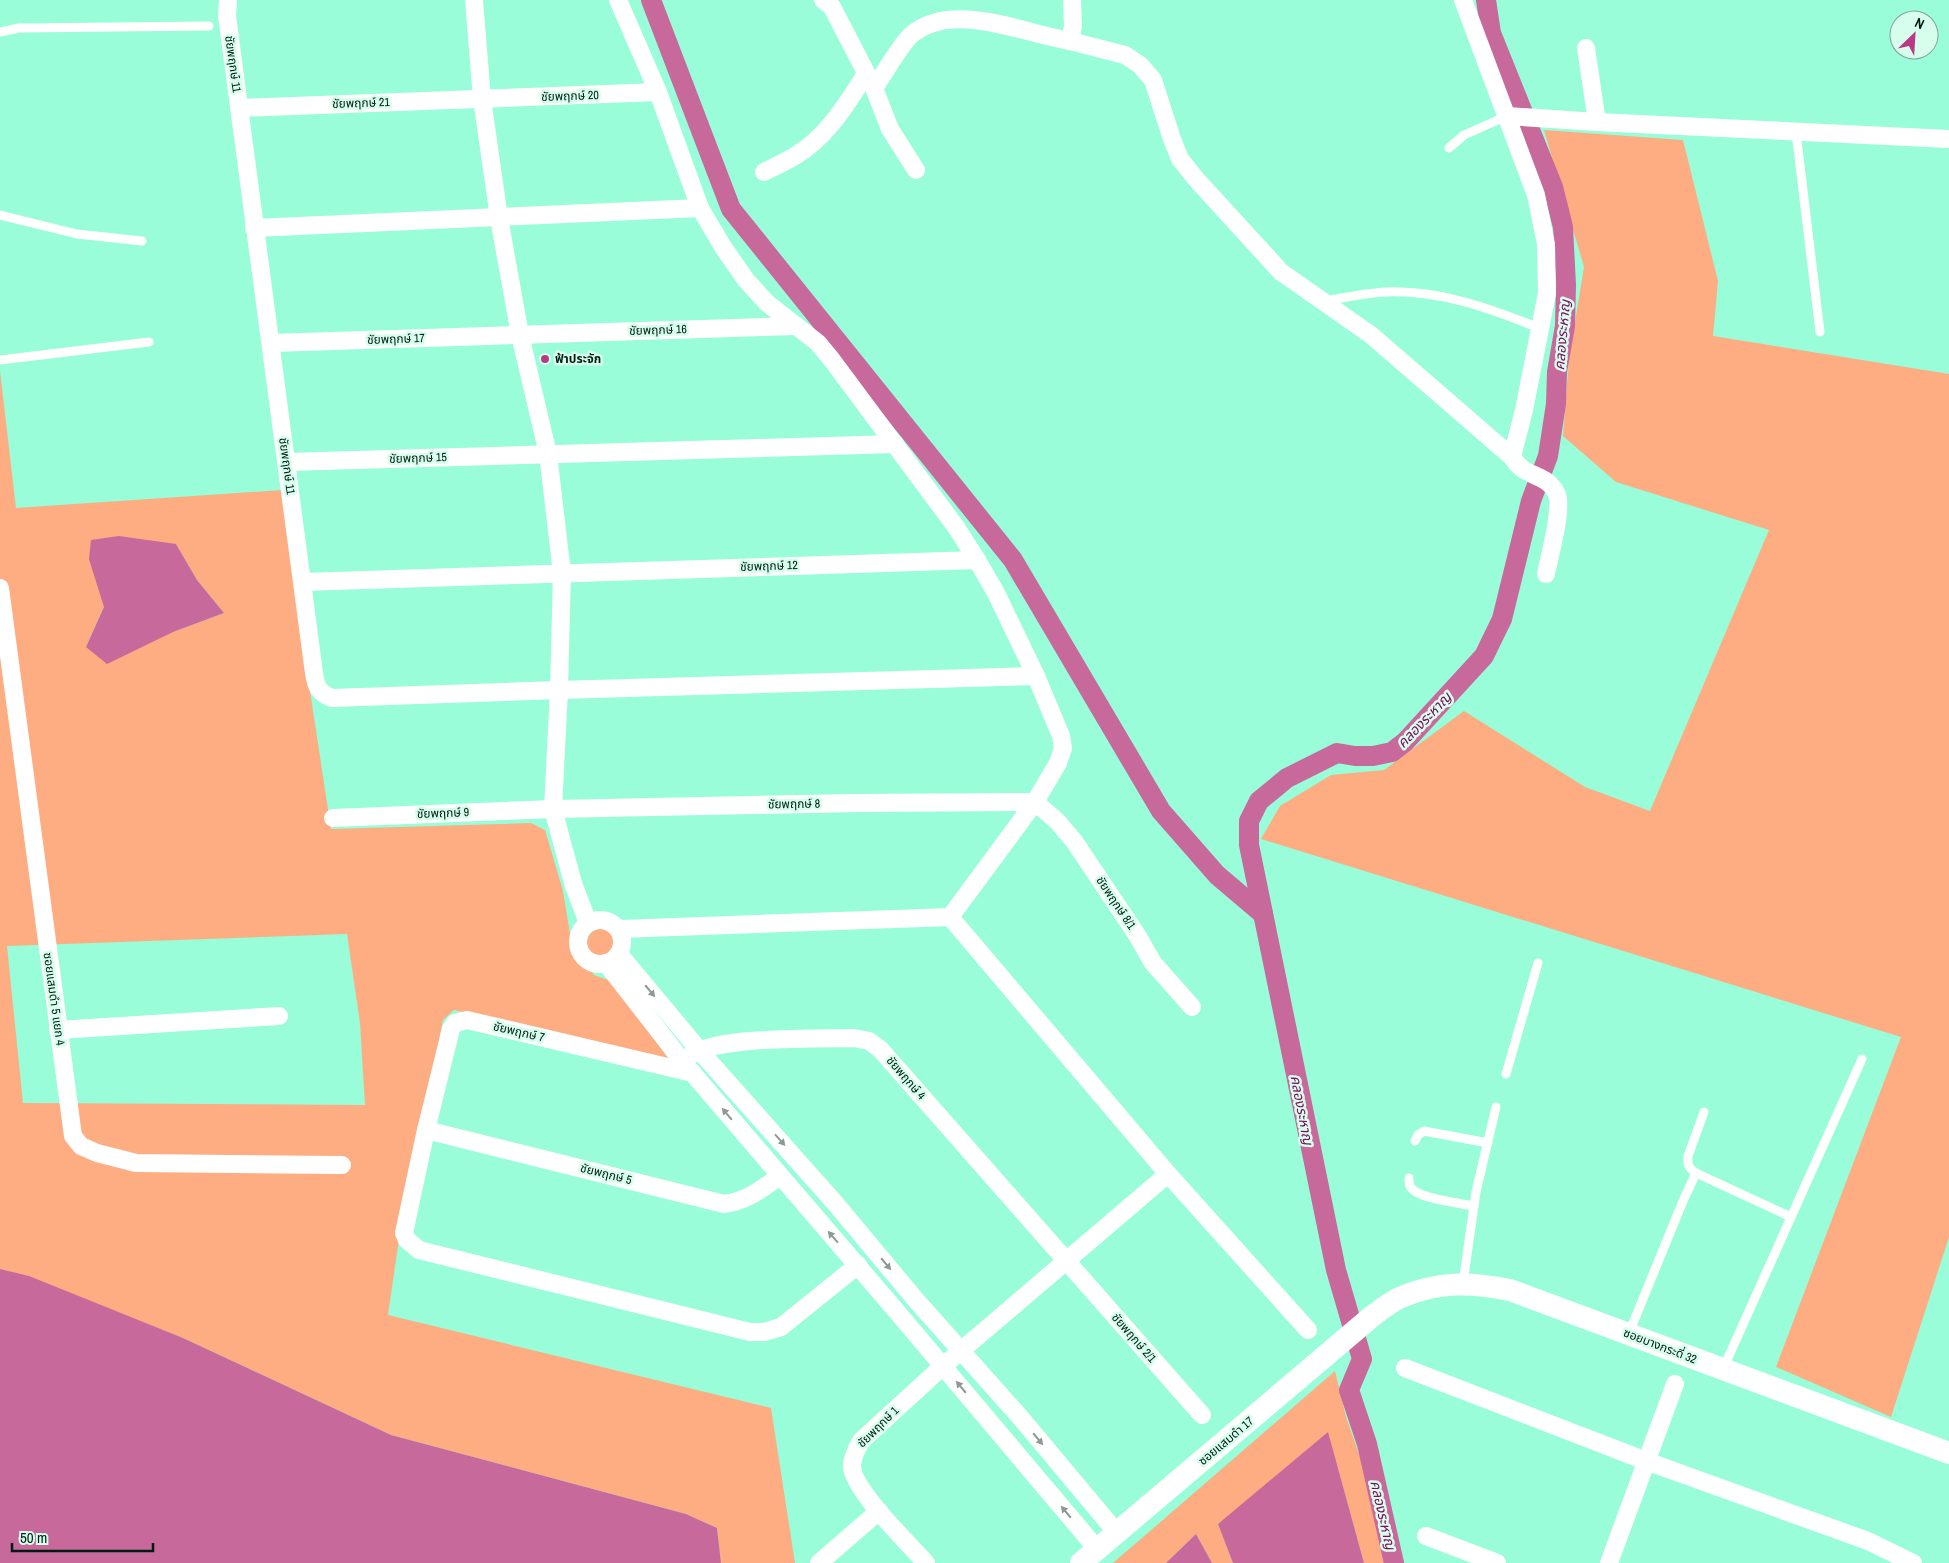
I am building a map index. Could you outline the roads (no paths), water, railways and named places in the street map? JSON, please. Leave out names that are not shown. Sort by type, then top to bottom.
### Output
[{"type":"street","name":"ชัยพฤกษ์ 11","points":[[228,0],[227,16],[254,228],[316,687],[324,695],[332,698],[1036,676]]},
{"type":"street","points":[[474,0],[482,99],[499,218],[520,335],[548,454],[562,572],[553,809],[573,883],[588,923]]},
{"type":"street","points":[[618,0],[658,92],[700,208],[741,273],[767,303],[818,343],[956,527],[996,593],[1036,676],[1061,736],[1063,748],[1058,763],[1035,802],[950,917]]},
{"type":"street","points":[[823,0],[832,7],[870,81],[890,129],[916,170]]},
{"type":"street","points":[[1070,41],[1073,26],[1072,0]]},
{"type":"street","points":[[1464,0],[1511,116],[1536,195],[1546,244],[1547,293],[1524,410],[1512,457]]},
{"type":"street","points":[[764,172],[796,156],[825,132],[910,35],[927,21],[948,15],[979,17],[1055,39],[1125,55],[1140,65],[1153,80],[1180,160],[1281,272],[1371,335],[1512,457],[1523,471],[1547,482],[1554,489],[1558,499],[1558,511],[1546,574]]},
{"type":"street","points":[[1586,48],[1597,122]]},
{"type":"street","name":"ชัยพฤกษ์ 20","points":[[482,99],[658,92]]},
{"type":"street","name":"ชัยพฤกษ์ 21","points":[[239,108],[482,99]]},
{"type":"street","points":[[1511,116],[1796,132],[1949,138]]},
{"type":"street","points":[[254,228],[700,208]]},
{"type":"street","name":"ชัยพฤกษ์ 16","points":[[520,335],[796,326]]},
{"type":"street","name":"ชัยพฤกษ์ 17","points":[[271,343],[520,335]]},
{"type":"street","name":"ชัยพฤกษ์ 15","points":[[287,462],[895,444]]},
{"type":"street","name":"ชัยพฤกษ์ 12","points":[[303,582],[562,572],[977,560]]},
{"type":"street","name":"ซอยแสมดำ 5 แยก 4","points":[[0,588],[73,1136],[81,1146],[97,1154],[136,1163],[342,1164]]},
{"type":"street","name":"ชัยพฤกษ์ 8","points":[[553,809],[857,802],[1035,802]]},
{"type":"street","name":"ชัยพฤกษ์ 8/1","points":[[1035,802],[1057,821],[1074,841],[1137,935],[1153,964],[1192,1007]]},
{"type":"street","name":"ชัยพฤกษ์ 9","points":[[333,818],[553,809]]},
{"type":"street","points":[[619,929],[950,917]]},
{"type":"street","points":[[950,917],[1168,1174],[1308,1330]]},
{"type":"street","points":[[601,920],[614,924],[619,929],[622,937],[622,946],[612,959],[591,961],[580,950],[579,936],[582,929],[588,923],[601,920]]},
{"type":"street","points":[[612,959],[699,1050],[835,1203],[915,1299],[1020,1417],[1117,1533]]},
{"type":"street","points":[[612,959],[688,1067],[1000,1434],[1089,1556]]},
{"type":"street","points":[[58,1030],[278,1016]]},
{"type":"street","name":"ชัยพฤกษ์ 7","points":[[426,1130],[450,1029],[460,1020],[688,1067]]},
{"type":"street","name":"ชัยพฤกษ์ 4","points":[[688,1067],[699,1050],[742,1042],[854,1038],[869,1041],[880,1049],[1066,1260]]},
{"type":"street","points":[[426,1130],[404,1233],[406,1240],[419,1250],[750,1332],[764,1332],[780,1327],[858,1265]]},
{"type":"street","name":"ชัยพฤกษ์ 5","points":[[426,1130],[724,1204],[739,1202],[780,1176]]},
{"type":"street","name":"ชัยพฤกษ์ 1","points":[[926,1563],[879,1511],[854,1477],[852,1465],[855,1451],[862,1441],[943,1366],[1168,1174]]},
{"type":"street","points":[[817,1217],[835,1203]]},
{"type":"street","name":"ชัยพฤกษ์ 2/1","points":[[1066,1260],[1202,1415]]},
{"type":"street","name":"ซอยบางกระดี่ 32","points":[[1370,1318],[1398,1299],[1430,1288],[1463,1283],[1510,1290],[1949,1453]]},
{"type":"street","points":[[898,1312],[915,1299]]},
{"type":"street","name":"ซอยแสมดำ 17","points":[[1089,1556],[1370,1318]]},
{"type":"street","points":[[1405,1368],[1646,1461],[1868,1541],[1913,1563]]},
{"type":"street","points":[[1609,1563],[1675,1384]]},
{"type":"street","points":[[1000,1434],[1020,1417]]},
{"type":"street","points":[[819,1563],[879,1511]]},
{"type":"street","points":[[1426,1536],[1497,1563]]},
{"type":"lane","points":[[0,32],[19,28],[209,26]]},
{"type":"lane","points":[[1449,148],[1464,135],[1511,116]]},
{"type":"lane","points":[[1796,132],[1820,332]]},
{"type":"lane","points":[[0,215],[77,234],[142,241]]},
{"type":"lane","points":[[1322,301],[1385,292],[1432,295],[1484,306],[1539,328]]},
{"type":"lane","points":[[0,360],[149,342]]},
{"type":"lane","points":[[1506,1074],[1538,963]]},
{"type":"lane","points":[[1722,1369],[1862,1059]]},
{"type":"lane","points":[[1463,1283],[1474,1206],[1496,1107]]},
{"type":"lane","points":[[1704,1112],[1688,1156],[1687,1162],[1690,1169],[1791,1217]]},
{"type":"lane","points":[[1415,1141],[1418,1135],[1424,1131],[1488,1143]]},
{"type":"lane","points":[[1628,1334],[1696,1173]]},
{"type":"lane","points":[[1409,1178],[1409,1186],[1414,1191],[1436,1199],[1474,1206]]},
{"type":"waterway","points":[[651,0],[731,209],[1013,560],[1161,811],[1217,875],[1263,914]]},
{"type":"waterway","name":"คลองระหาญ","points":[[1394,1563],[1367,1444],[1349,1390],[1362,1359],[1336,1270],[1249,845],[1249,821],[1259,801],[1287,778],[1337,753],[1373,756],[1392,752],[1405,742],[1484,656],[1502,619],[1531,501],[1548,456],[1556,404],[1557,372],[1565,326],[1566,285],[1563,227],[1553,187],[1491,33],[1486,0]]},
{"type":"place","name":"ฟ้าประจัก","points":[[545,359]]}]
